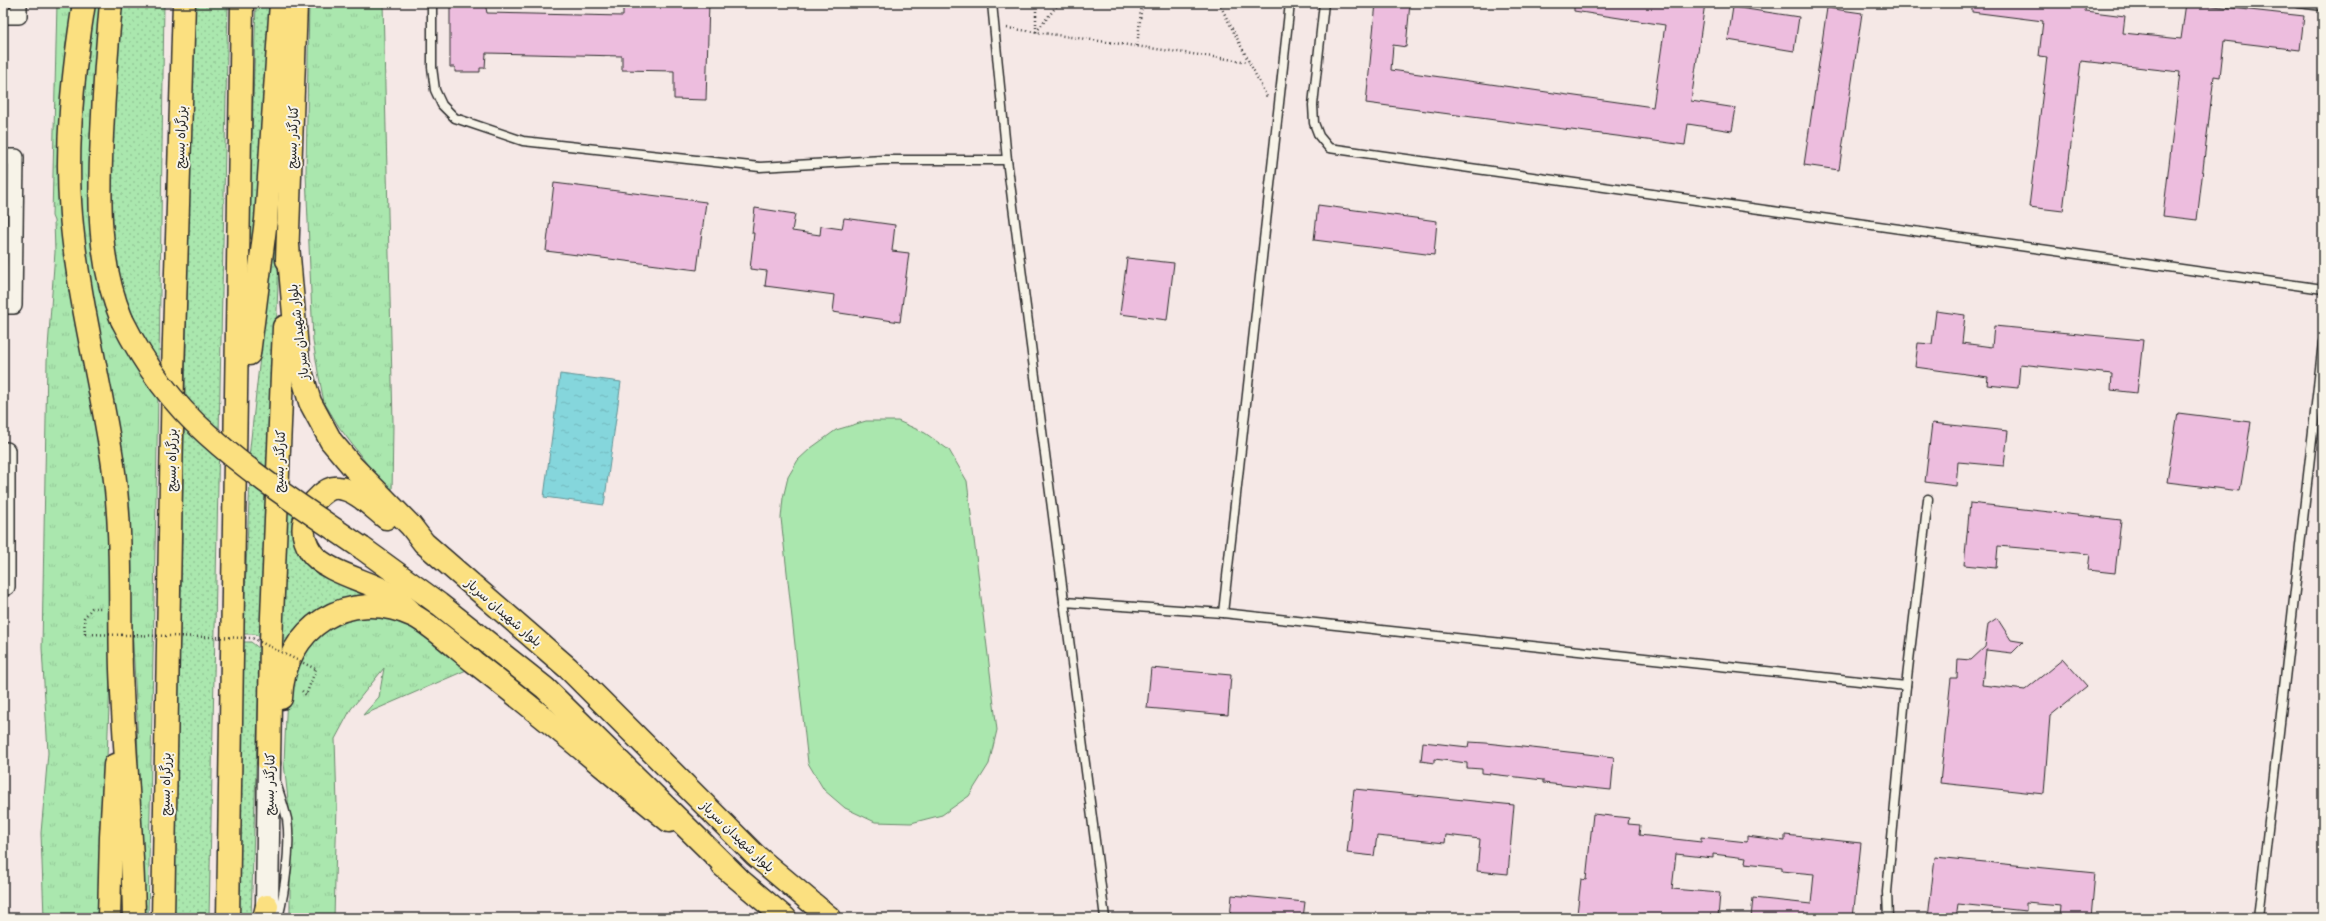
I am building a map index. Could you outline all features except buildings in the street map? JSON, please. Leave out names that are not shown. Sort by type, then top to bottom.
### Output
[{"type":"main road","points":[[84,3],[73,84],[70,144],[70,213],[78,277],[113,465],[119,535],[121,668],[134,873],[134,918]]},
{"type":"main road","points":[[111,3],[104,85],[100,222],[106,275],[122,320],[146,362],[183,410],[207,434],[242,463],[439,604],[545,688],[738,878]]},
{"type":"main road","name":"بزرگراه بسیج","points":[[163,918],[173,372],[184,3]]},
{"type":"main road","points":[[228,918],[242,3]]},
{"type":"main road","points":[[235,434],[246,380],[266,220],[280,3]]},
{"type":"main road","name":"کنارگذر بسیج","points":[[270,915],[270,641],[288,245],[296,3]]},
{"type":"main road","name":"بلوار شهیدان سرباز","points":[[288,245],[298,361],[310,402],[331,440],[353,467],[411,526],[424,543],[568,668],[755,855],[830,918]]},
{"type":"main road","points":[[424,543],[411,537],[349,490],[336,488],[326,491],[313,502],[304,516],[303,533],[311,553],[332,568],[384,591],[402,603],[415,616],[485,671],[785,918]]},
{"type":"main road","points":[[269,763],[278,739],[283,675],[293,651],[306,633],[324,618],[349,608],[380,606],[415,616]]},
{"type":"main road","points":[[110,918],[111,837],[121,668]]},
{"type":"street","points":[[3,16],[19,9]]},
{"type":"street","points":[[9,306],[10,157]]},
{"type":"street","points":[[5,450],[5,587]]},
{"type":"lane","points":[[432,3],[432,67],[435,90],[442,105],[455,118],[523,141],[760,167],[883,160],[1007,160]]},
{"type":"lane","points":[[992,3],[1007,160],[1105,918]]},
{"type":"lane","points":[[1223,613],[1290,3]]},
{"type":"lane","points":[[1324,3],[1313,105],[1314,123],[1319,136],[1329,148],[2323,289]]},
{"type":"lane","points":[[2298,3],[2323,6]]},
{"type":"lane","points":[[2258,918],[2323,342]]},
{"type":"lane","points":[[1888,918],[1887,892],[1906,686],[1928,499]]},
{"type":"lane","points":[[1064,602],[1223,613],[1906,686]]},
{"type":"path","points":[[1036,3],[1036,32]]},
{"type":"path","points":[[1036,32],[1059,3]]},
{"type":"path","points":[[1137,46],[1142,3]]},
{"type":"path","points":[[1219,3],[1278,117]]},
{"type":"path","points":[[994,26],[1249,62]]},
{"type":"path","points":[[92,608],[84,618],[85,634],[252,638],[316,669],[306,695]]},
{"type":"green space","points":[[57,3],[76,3],[64,87],[108,509],[110,678],[101,918],[44,918],[41,833],[48,753],[42,648],[47,361],[55,252],[54,221],[52,216]]},
{"type":"green space","points":[[93,3],[102,3],[90,158],[91,242],[99,284],[106,308],[158,395],[148,918],[142,918],[137,719],[130,589],[81,245],[79,113]]},
{"type":"green space","points":[[120,3],[164,3],[159,367],[126,311],[110,231],[113,108]]},
{"type":"green space","points":[[193,3],[228,3],[209,918],[174,918]]},
{"type":"green space","points":[[256,3],[275,3],[246,330]]},
{"type":"green space","points":[[309,3],[383,3],[393,423],[392,497],[339,427],[324,402],[318,372],[313,341],[306,173]]},
{"type":"green space","points":[[283,147],[271,473],[249,457]]},
{"type":"green space","points":[[866,421],[898,421],[925,433],[949,450],[967,481],[997,730],[989,764],[969,796],[942,815],[911,823],[875,822],[845,808],[824,790],[808,763],[781,518],[783,498],[788,477],[798,460],[811,448],[836,430]]},
{"type":"green space","points":[[250,479],[271,494],[265,640],[255,634],[243,634]]},
{"type":"green space","points":[[285,506],[296,513],[294,525],[377,600],[287,651],[277,645]]},
{"type":"green space","points":[[356,614],[409,621],[471,668],[363,715],[379,697],[384,668],[351,709],[335,739],[337,805],[334,918],[290,918],[290,818],[284,763],[287,692],[308,640]]},
{"type":"green space","points":[[243,642],[251,642],[260,649],[251,918],[237,918]]},
{"type":"water","points":[[560,374],[621,382],[604,505],[544,497]]}]
